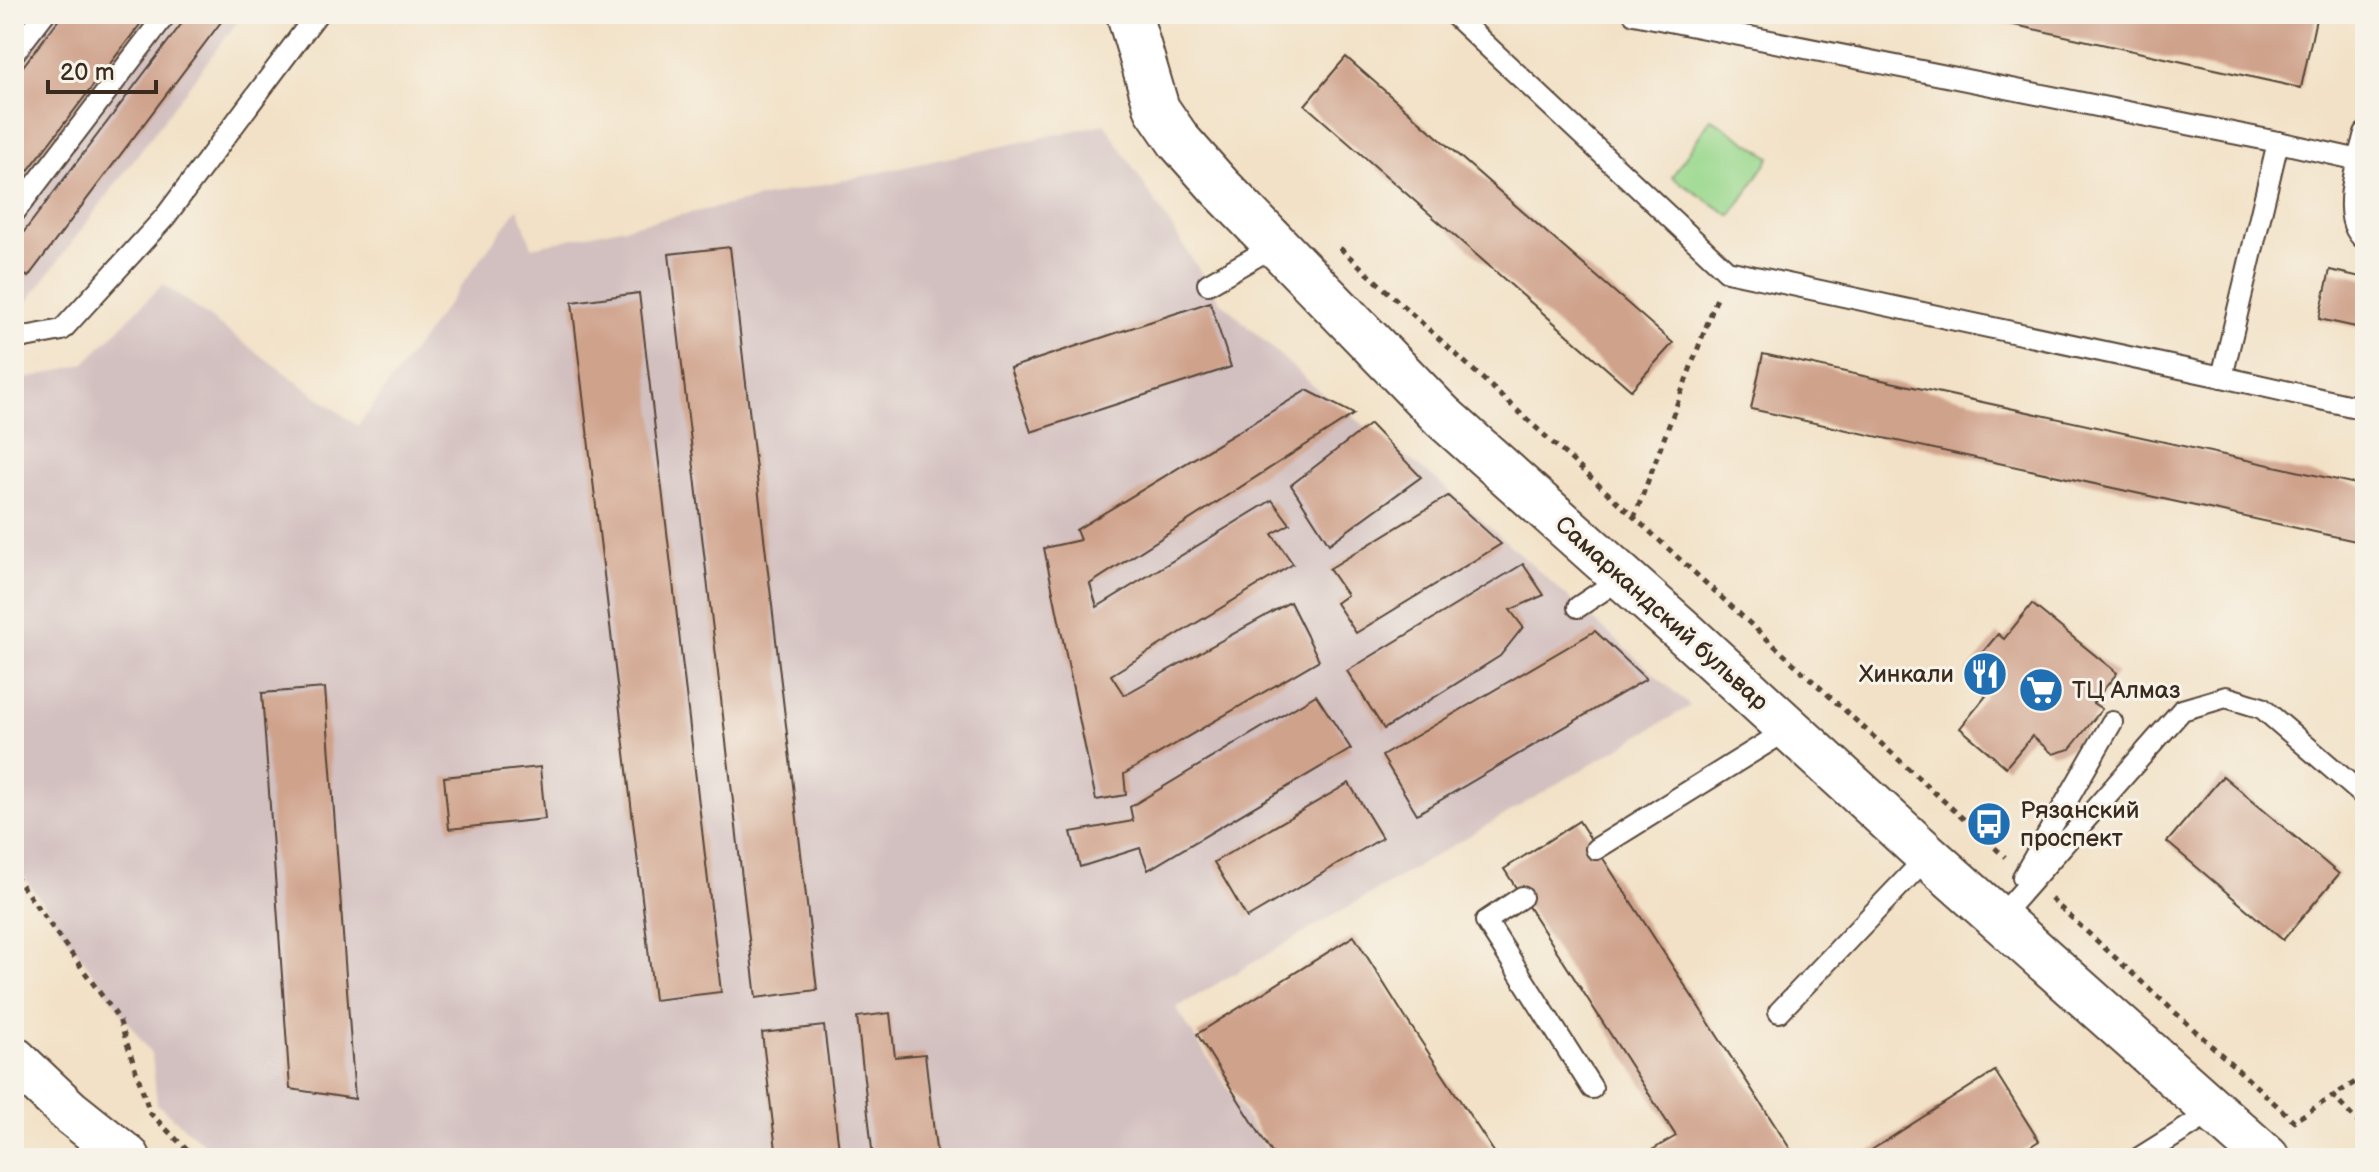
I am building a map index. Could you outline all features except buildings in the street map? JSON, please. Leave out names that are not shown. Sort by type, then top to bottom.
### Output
[{"type":"street","name":"Самаркандский бульвар","points":[[1129,14],[1157,109],[1189,153],[1442,416],[2214,1111],[2256,1155]]},
{"type":"street","points":[[14,1059],[69,1111],[128,1158]]},
{"type":"lane","points":[[14,53],[44,14]]},
{"type":"lane","points":[[14,213],[166,14]]},
{"type":"lane","points":[[14,339],[62,330],[165,217],[317,14]]},
{"type":"lane","points":[[1453,14],[1727,271],[2365,409]]},
{"type":"lane","points":[[1634,14],[2359,160]]},
{"type":"lane","points":[[2365,133],[2349,202],[2357,234],[2365,240]]},
{"type":"lane","points":[[2222,377],[2278,142]]},
{"type":"lane","points":[[1208,284],[1276,245]]},
{"type":"lane","points":[[1578,607],[1623,577]]},
{"type":"lane","points":[[1999,918],[2028,878],[2182,710],[2226,697],[2262,708],[2363,795]]},
{"type":"lane","points":[[2028,878],[2112,722]]},
{"type":"lane","points":[[1596,849],[1789,729]]},
{"type":"lane","points":[[1779,1012],[1928,856]]},
{"type":"lane","points":[[1522,897],[1486,921],[1592,1088]]},
{"type":"lane","points":[[2139,1158],[2214,1111]]},
{"type":"path","points":[[1331,240],[2294,1121],[2365,1076]]},
{"type":"path","points":[[1634,518],[1727,271]]},
{"type":"path","points":[[14,875],[119,1019],[150,1113],[188,1151],[207,1158]]},
{"type":"path","points":[[2333,1096],[2365,1130]]},
{"type":"shaded area","points":[[14,14],[243,14],[22,309],[14,311]]},
{"type":"shaded area","points":[[1105,124],[1218,299],[1319,391],[1438,481],[1690,706],[1176,1008],[1273,1158],[246,1158],[205,1145],[157,1104],[152,1055],[14,863],[14,382],[84,364],[163,284],[358,426],[518,208],[532,247]]},
{"type":"green space","points":[[1711,118],[1770,157],[1731,216],[1672,177]]},
{"type":"place","name":"Хинкали","points":[[1985,674]]},
{"type":"place","name":"ТЦ Алмаз","points":[[2041,690]]},
{"type":"place","name":"Рязанский проспект","points":[[1989,824]]}]
